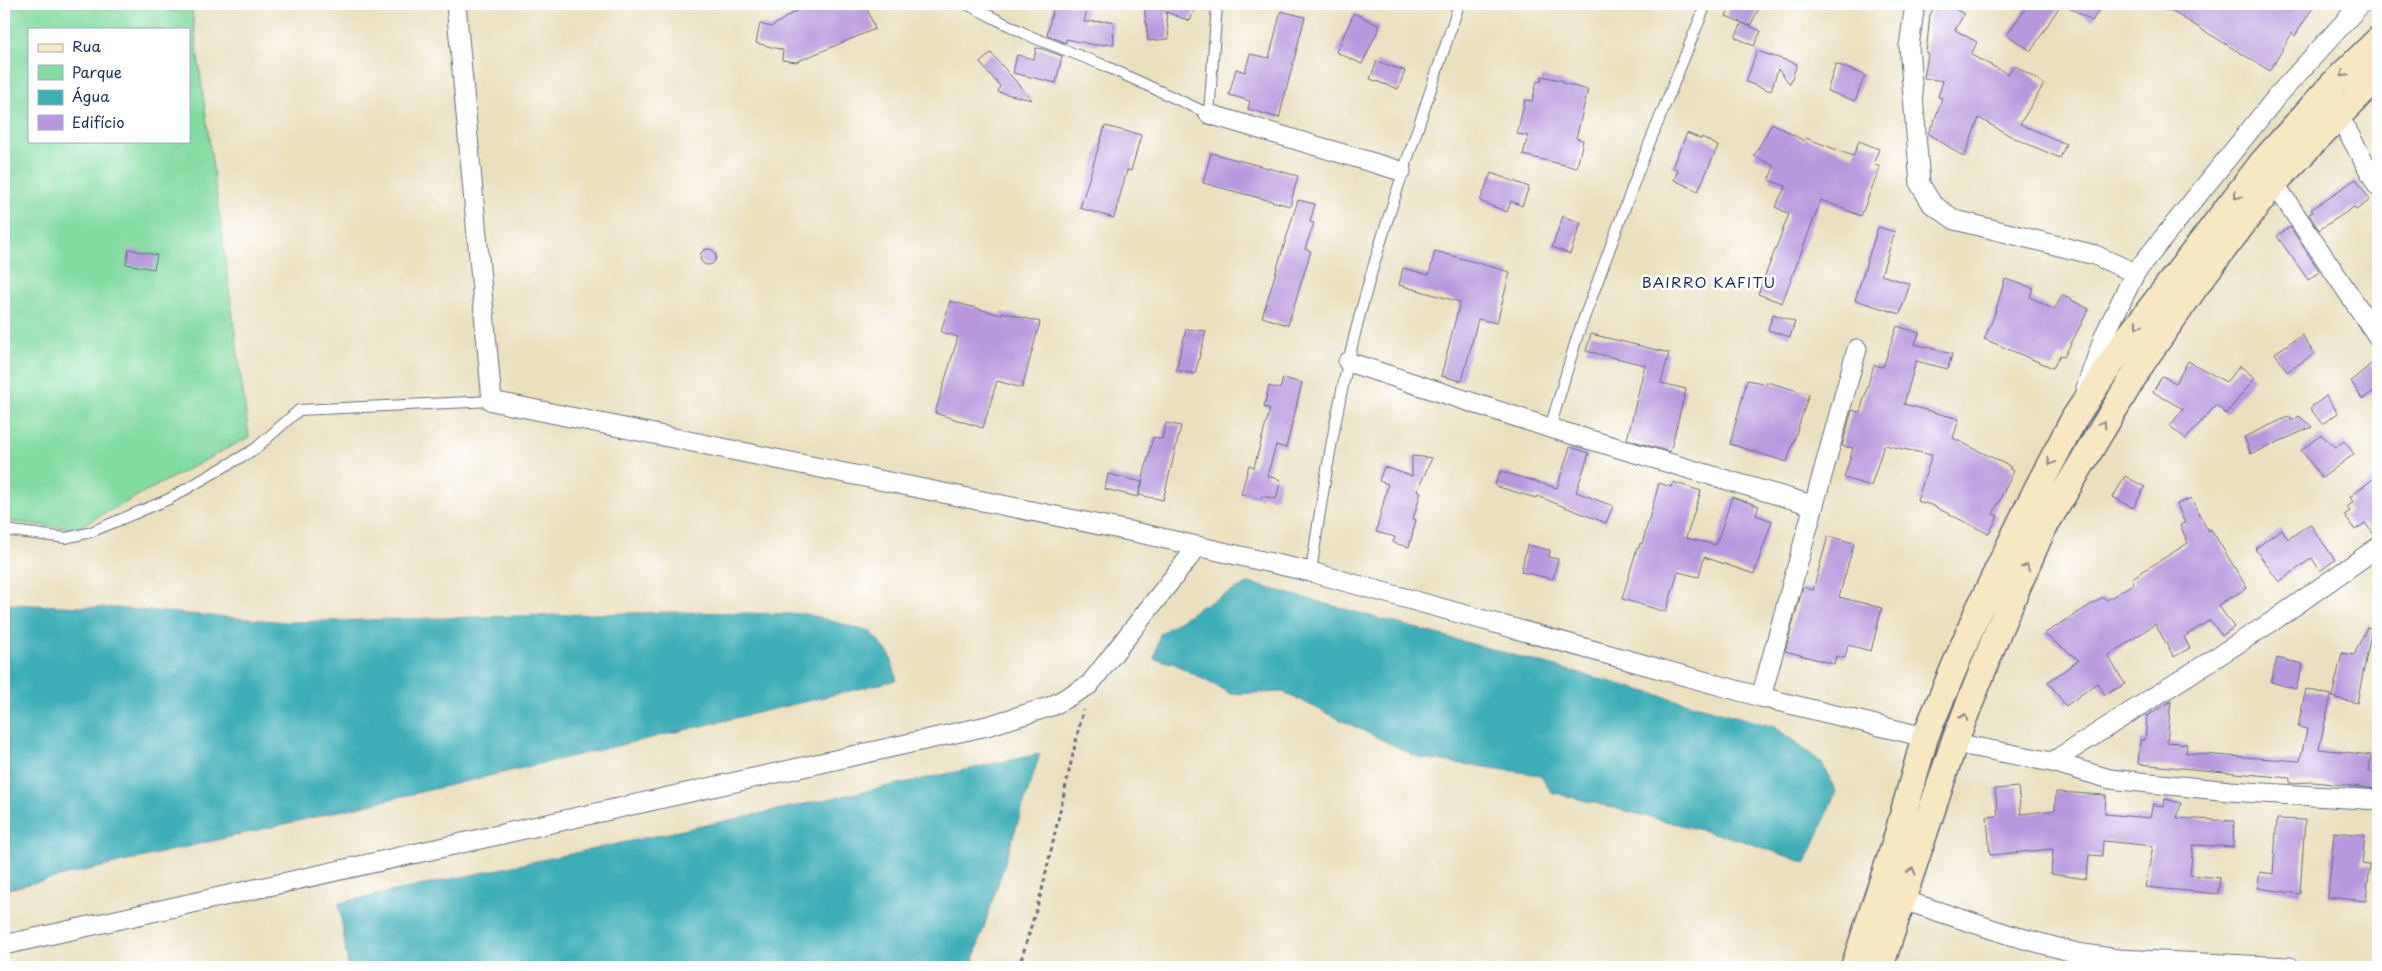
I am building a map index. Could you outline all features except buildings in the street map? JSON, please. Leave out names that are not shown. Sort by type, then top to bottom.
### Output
[{"type":"main road","points":[[1854,967],[1895,844],[1925,737],[1978,611],[2037,489],[2075,417],[2131,334],[2263,162],[2333,84],[2378,40]]},
{"type":"main road","points":[[1880,967],[1954,743],[1999,629],[2042,530],[2143,361],[2202,277],[2274,183],[2338,114],[2378,75]]},
{"type":"street","points":[[456,4],[492,401],[1198,546],[1310,572],[1761,697],[1925,737]]},
{"type":"street","points":[[1915,4],[1909,46],[1920,184],[1932,204],[1955,220],[2095,255],[2135,273]]},
{"type":"street","points":[[2075,417],[2105,334],[2135,273],[2279,94],[2361,4]]},
{"type":"street","points":[[1209,114],[1401,171]]},
{"type":"street","points":[[2338,114],[2378,187]]},
{"type":"street","points":[[2274,183],[2378,337]]},
{"type":"street","points":[[1761,697],[1812,505],[1857,349]]},
{"type":"street","points":[[1348,362],[1550,428],[1812,505]]},
{"type":"street","points":[[4,946],[987,726],[1052,706],[1089,685],[1198,546]]},
{"type":"street","points":[[2052,762],[2273,621],[2378,547]]},
{"type":"street","points":[[1954,743],[2052,762],[2110,779],[2230,791],[2378,800]]},
{"type":"street","points":[[1903,900],[2010,935],[2077,953],[2118,959],[2290,967]]},
{"type":"lane","points":[[966,4],[1032,37],[1101,64],[1209,114],[1217,4]]},
{"type":"lane","points":[[1310,572],[1323,489],[1348,362],[1401,171],[1459,4]]},
{"type":"lane","points":[[1550,428],[1577,337],[1641,164],[1706,4]]},
{"type":"lane","points":[[4,530],[66,538],[91,532],[169,499],[255,449],[298,410],[492,401]]},
{"type":"path","points":[[1019,967],[1042,890],[1089,685]]},
{"type":"green space","points":[[4,4],[191,4],[249,437],[75,529],[4,521]]},
{"type":"water","points":[[1250,583],[1775,727],[1821,762],[1836,791],[1806,863],[1744,841],[1551,792],[1541,775],[1420,758],[1283,692],[1231,694],[1173,663],[1154,659],[1160,634],[1200,607]]},
{"type":"water","points":[[4,604],[116,608],[286,622],[674,612],[807,614],[871,632],[890,655],[897,680],[4,890]]},
{"type":"water","points":[[1040,754],[971,967],[348,967],[339,903]]},
{"type":"district","name":"BAIRRO KAFITU","points":[[1709,283]]}]
